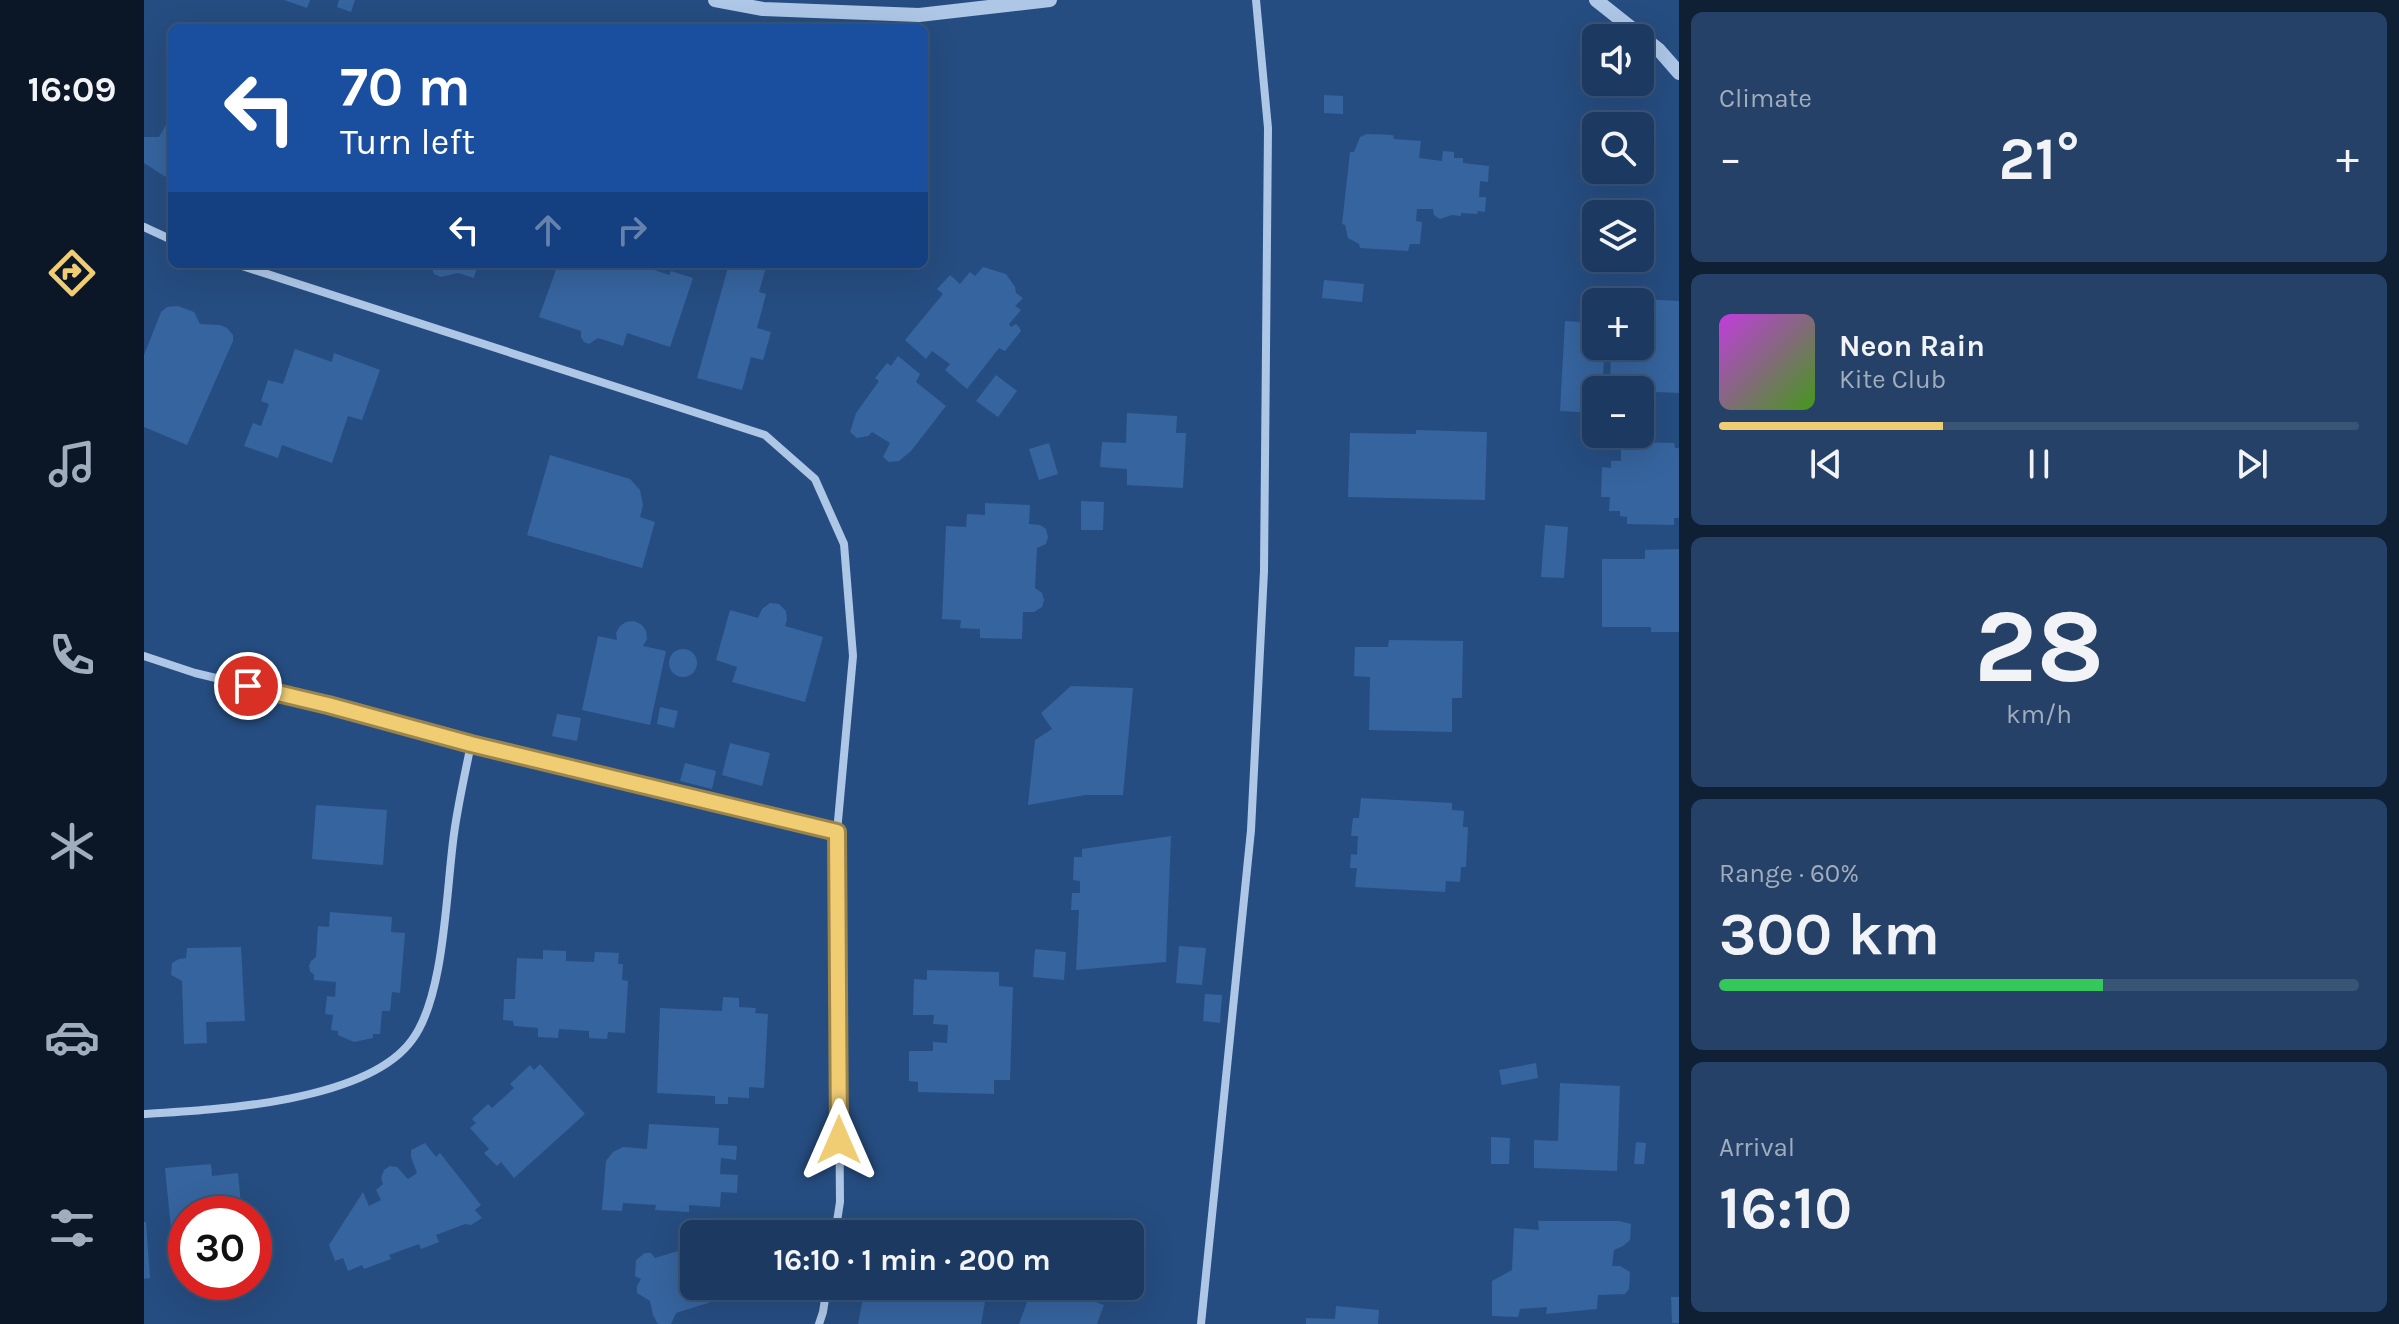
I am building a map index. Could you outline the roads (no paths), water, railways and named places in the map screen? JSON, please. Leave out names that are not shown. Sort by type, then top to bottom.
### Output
[{"type":"street","points":[[715,0],[763,9],[919,15],[1050,0]]},
{"type":"street","points":[[1201,1324],[1251,830],[1264,571],[1268,128],[1256,0]]},
{"type":"street","points":[[1596,0],[1659,50],[1679,73]]},
{"type":"street","points":[[144,227],[168,238]]},
{"type":"street","points":[[248,268],[765,435],[815,479],[844,544],[853,656],[837,832],[840,1202],[837,1220]]},
{"type":"street","points":[[144,656],[195,673],[471,744],[837,832]]},
{"type":"street","points":[[144,1114],[248,1106],[336,1087],[378,1070],[412,1041],[430,1007],[444,929],[454,832],[471,744]]},
{"type":"street","points":[[819,1324],[824,1300]]}]
